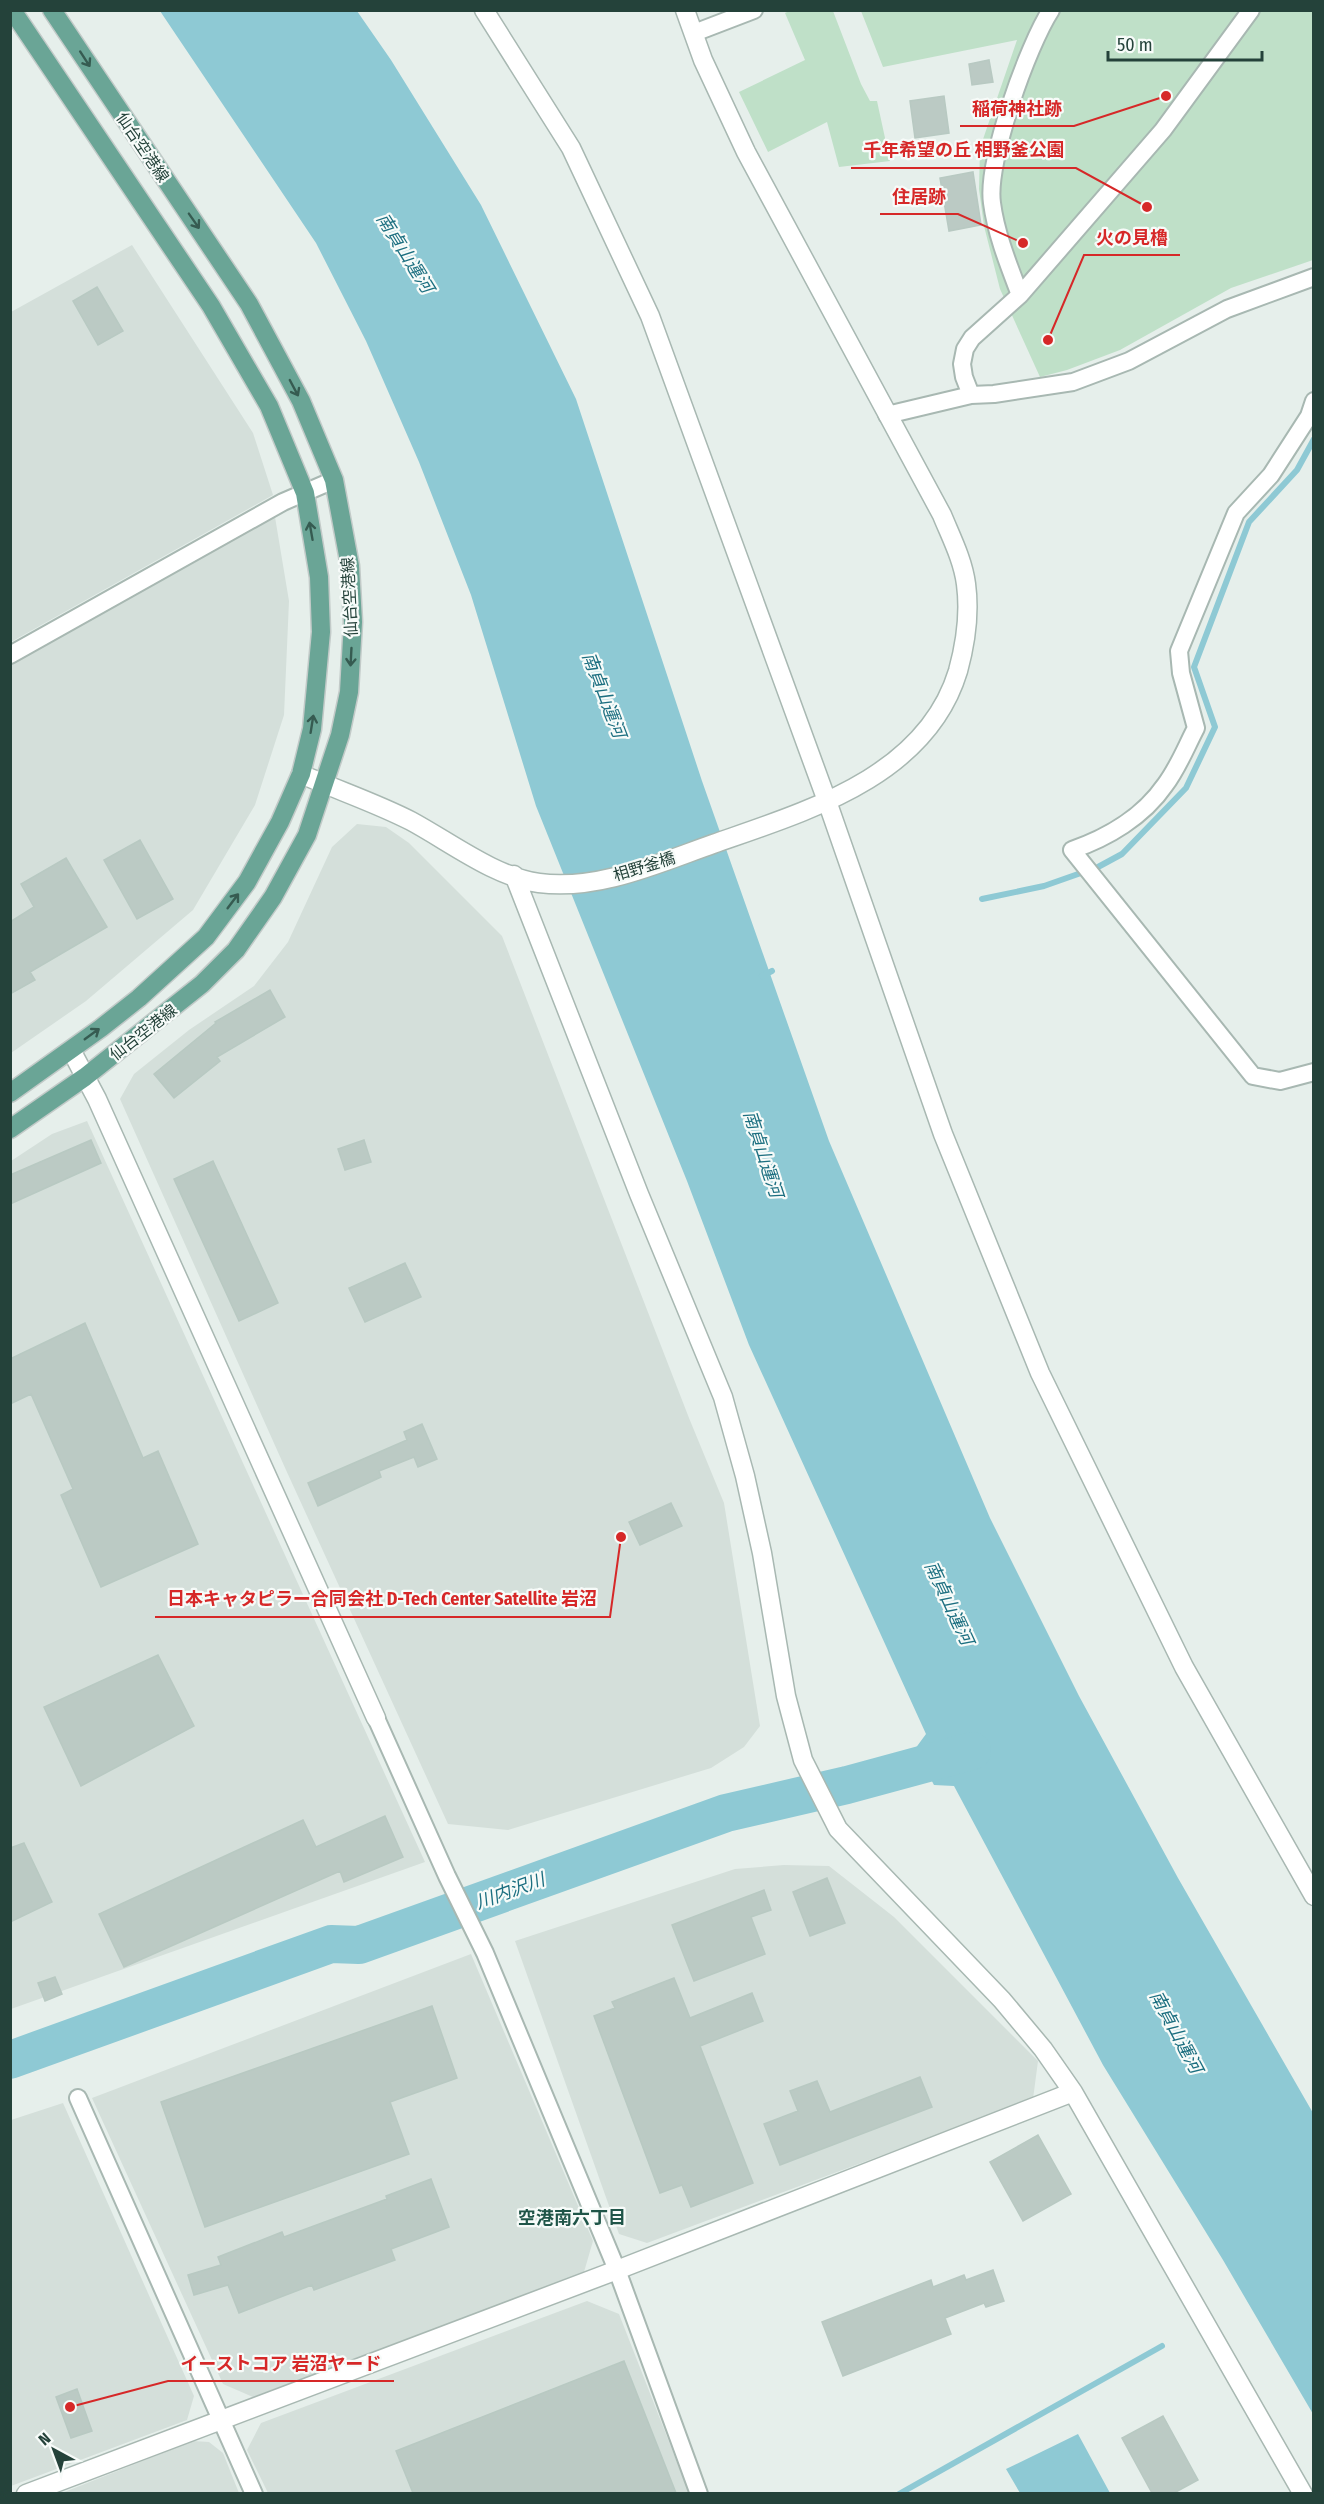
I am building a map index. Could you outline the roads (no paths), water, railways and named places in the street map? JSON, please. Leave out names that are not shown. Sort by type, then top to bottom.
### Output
[{"type":"main road","name":"仙台空港線","points":[[10,1093],[139,998],[206,937],[247,882],[280,822],[301,774],[312,729],[321,632],[319,577],[304,493],[269,406],[211,306],[12,10]]},
{"type":"main road","name":"仙台空港線","points":[[10,1129],[85,1077],[202,984],[236,950],[273,897],[307,835],[340,735],[349,692],[353,622],[350,566],[334,480],[301,401],[249,304],[52,10]]},
{"type":"street","points":[[484,10],[571,148],[650,316],[826,801],[943,1134],[1040,1373],[1184,1667],[1314,1896]]},
{"type":"street","name":"相野釜橋","points":[[301,774],[410,821],[470,856],[514,875],[539,883],[586,882],[633,872],[745,833],[826,801],[879,774],[907,754],[932,726],[954,684],[965,646],[968,611],[966,583],[959,557],[942,515],[746,152],[703,60],[685,10]]},
{"type":"street","points":[[693,33],[754,10]]},
{"type":"street","points":[[1020,295],[1007,260],[992,202],[992,177],[998,145],[1039,28],[1051,10]]},
{"type":"street","points":[[971,395],[963,370],[965,349],[972,338],[1020,295],[1164,130],[1251,10]]},
{"type":"street","points":[[886,415],[971,395],[994,394],[1073,382],[1130,361],[1227,309],[1314,277]]},
{"type":"street","points":[[1314,401],[1309,416],[1271,475],[1236,513],[1179,651],[1181,673],[1196,728],[1192,736],[1165,786],[1136,817],[1097,841],[1072,850],[1253,1076],[1280,1081],[1314,1072]]},
{"type":"street","points":[[10,655],[283,502],[334,480]]},
{"type":"street","points":[[514,875],[639,1194],[723,1396],[750,1498],[762,1553],[786,1696],[803,1760],[838,1829],[1002,2000],[1043,2049],[1073,2092],[1303,2493]]},
{"type":"street","points":[[71,1050],[447,1876],[485,1953],[617,2270],[699,2493]]},
{"type":"street","points":[[26,2493],[617,2270],[1073,2092]]},
{"type":"street","points":[[78,2098],[254,2493]]},
{"type":"water","name":"南貞山運河","points":[[160,11],[357,11],[391,60],[481,205],[576,399],[702,781],[829,1141],[990,1518],[1079,1696],[1178,1878],[1313,2113],[1313,2414],[1223,2260],[1103,2065],[954,1786],[934,1785],[915,1749],[926,1734],[749,1345],[687,1181],[536,806],[471,595],[419,462],[366,341],[316,243]]},
{"type":"water","points":[[1078,2434],[1110,2493],[1020,2493],[1006,2469]]},
{"type":"waterway","points":[[982,899],[1044,886],[1098,867],[1122,854],[1186,788],[1215,727],[1194,667],[1249,522],[1297,470],[1314,439]]},
{"type":"waterway","points":[[762,976],[772,971]]},
{"type":"waterway","name":"川内沢川","points":[[10,2060],[331,1944],[359,1945],[726,1813],[847,1785],[972,1751]]},
{"type":"waterway","points":[[899,2494],[1162,2346]]},
{"type":"place","name":"稲荷神社跡","points":[[1166,96]]},
{"type":"place","name":"千年希望の丘 相野釜公園","points":[[1147,207]]},
{"type":"place","name":"住居跡","points":[[1023,243]]},
{"type":"place","name":"火の見櫓","points":[[1048,340]]},
{"type":"place","name":"日本キャタピラー合同会社 D-Tech Center Satellite 岩沼","points":[[621,1537]]},
{"type":"place","name":"イーストコア 岩沼ヤード","points":[[70,2407]]},
{"type":"district","name":"空港南六丁目","points":[[572,2218]]}]
